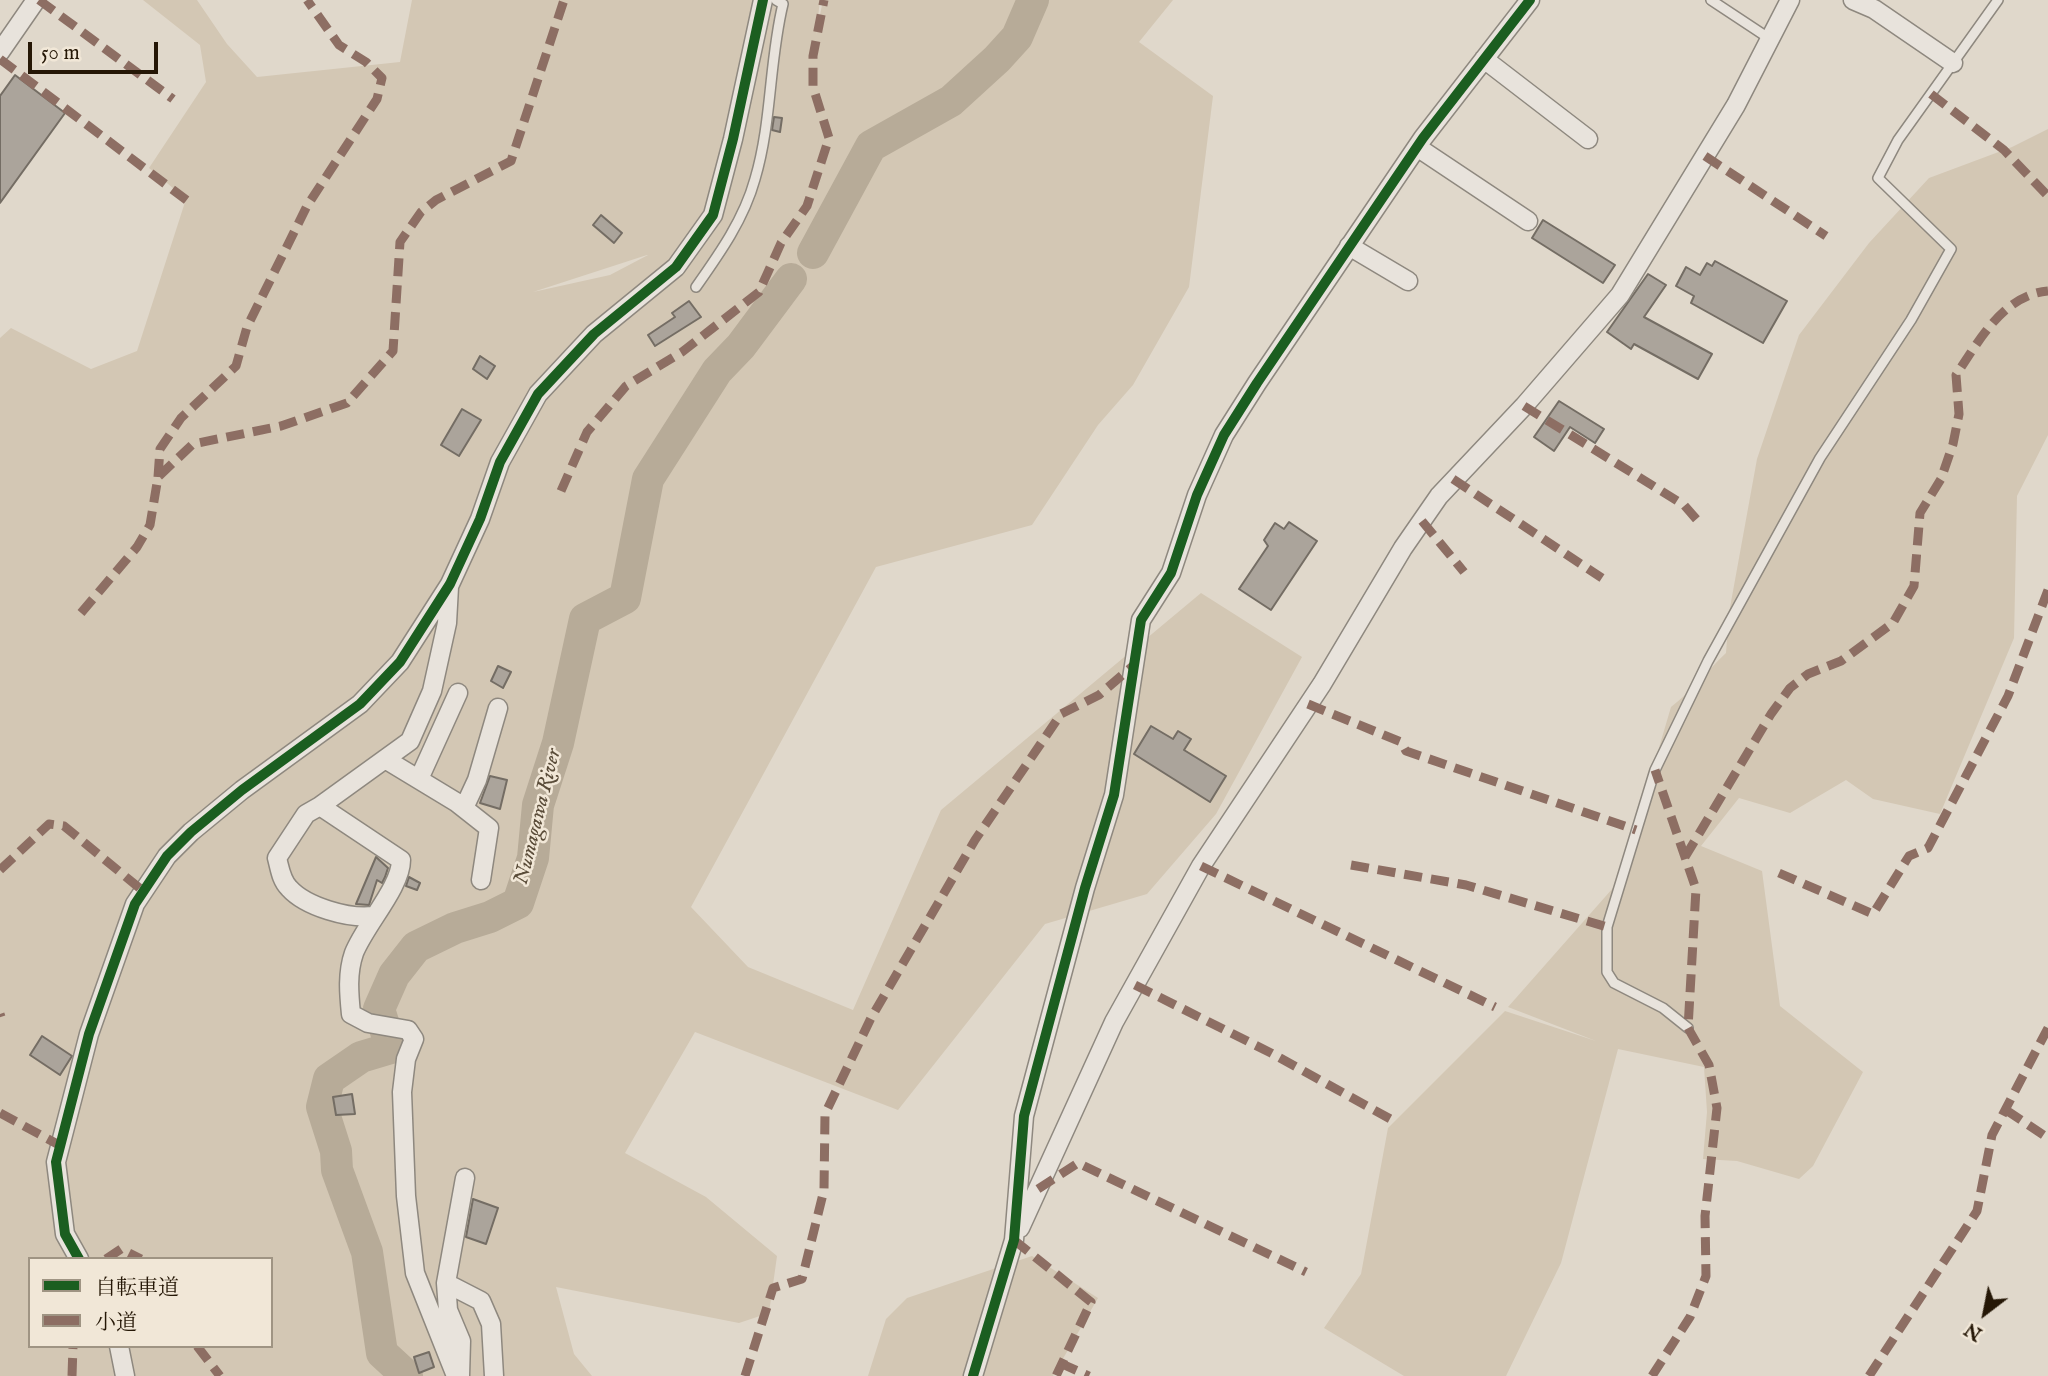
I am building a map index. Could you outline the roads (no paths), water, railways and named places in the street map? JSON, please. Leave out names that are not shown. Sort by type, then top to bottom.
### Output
[{"type":"street","points":[[0,52],[36,0]]},
{"type":"street","points":[[78,1257],[65,1234],[56,1163],[89,1034],[135,904],[167,856],[191,832],[242,790],[360,704],[400,662],[450,584],[480,519],[499,462],[538,394],[594,334],[676,267],[713,215],[733,139],[763,0]]},
{"type":"street","points":[[1014,1240],[1024,1116],[1085,888],[1114,795],[1141,620],[1171,573],[1197,495],[1224,435],[1417,148],[1530,0]]},
{"type":"street","points":[[973,1376],[1014,1240],[1114,1022],[1202,866],[1322,684],[1404,548],[1439,496],[1524,406],[1620,295],[1736,105],[1790,0]]},
{"type":"street","points":[[1853,0],[1874,9],[1954,63]]},
{"type":"street","points":[[1484,59],[1588,139]]},
{"type":"street","points":[[1417,148],[1528,222]]},
{"type":"street","points":[[1349,246],[1408,281]]},
{"type":"street","points":[[373,916],[359,918],[304,900],[290,889],[282,878],[276,858],[306,814],[410,741],[432,691],[447,624],[450,584]]},
{"type":"street","points":[[419,779],[458,694]]},
{"type":"street","points":[[464,808],[477,780],[498,708]]},
{"type":"street","points":[[385,759],[464,808],[489,828],[481,880]]},
{"type":"street","points":[[320,806],[401,860],[395,881],[354,954],[349,979],[351,1014],[368,1023],[408,1030],[414,1039],[406,1059],[402,1092],[407,1196],[415,1273],[458,1376]]},
{"type":"street","points":[[458,1376],[461,1341],[448,1310],[446,1283],[465,1178]]},
{"type":"street","points":[[446,1283],[481,1301],[491,1324],[494,1376]]},
{"type":"street","points":[[119,1348],[125,1376]]},
{"type":"lane","points":[[696,287],[728,243],[755,179],[771,85],[774,46],[783,4],[776,0]]},
{"type":"lane","points":[[1711,0],[1770,39]]},
{"type":"lane","points":[[1688,1028],[1663,1008],[1614,983],[1607,972],[1607,928],[1655,770],[1708,661],[1820,458],[1911,320],[1951,249],[1878,178],[1898,140],[1998,0]]},
{"type":"waterway","name":"Numagawa River","points":[[813,253],[871,146],[951,101],[1017,37],[1033,0]]},
{"type":"waterway","name":"Numagawa River","points":[[407,1376],[382,1353],[367,1252],[337,1170],[336,1151],[322,1107],[329,1079],[361,1057],[391,1048],[379,1009],[394,975],[416,947],[518,903],[533,858],[538,805],[558,743],[585,619],[625,598],[648,479],[717,371],[741,346],[791,279]]}]
